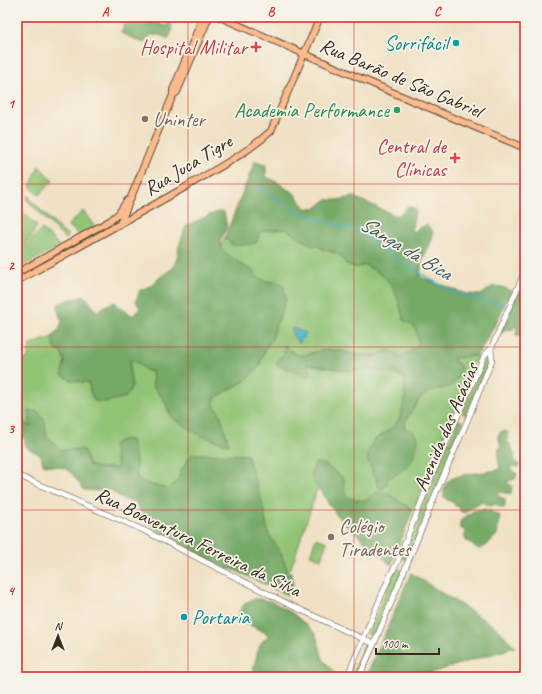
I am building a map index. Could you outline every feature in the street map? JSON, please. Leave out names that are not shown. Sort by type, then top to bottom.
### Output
[{"type":"main road","points":[[120,224],[203,17]]},
{"type":"main road","points":[[173,95],[178,92],[209,17]]},
{"type":"main road","name":"Rua Barão de São Gabriel","points":[[220,17],[525,148]]},
{"type":"main road","points":[[304,54],[320,17]]},
{"type":"main road","name":"Rua Juca Tigre","points":[[17,281],[120,224],[227,162],[260,141],[271,131],[304,54]]},
{"type":"main road","points":[[17,273],[111,220],[119,213],[133,191]]},
{"type":"street","points":[[491,349],[525,271]]},
{"type":"street","name":"Avenida das Acácias","points":[[347,677],[389,578],[398,563],[432,475],[484,356],[491,349]]},
{"type":"street","name":"Avenida das Acácias","points":[[359,677],[492,360],[491,349]]},
{"type":"street","name":"Rua Boaventura Ferreira da Silva","points":[[17,475],[143,530],[284,602],[364,638]]},
{"type":"street","points":[[364,638],[372,643]]},
{"type":"green space","points":[[143,17],[157,17],[156,21],[164,26],[172,22],[171,33],[168,40],[160,35],[150,35],[144,43],[121,33],[124,24],[142,22]]},
{"type":"green space","points":[[255,161],[266,164],[266,177],[292,191],[306,208],[315,209],[326,200],[354,197],[396,216],[403,212],[408,206],[416,209],[411,231],[414,232],[418,228],[427,225],[433,232],[430,245],[422,260],[420,277],[467,294],[481,295],[493,286],[502,287],[511,291],[496,323],[477,356],[454,358],[454,361],[459,364],[461,369],[455,382],[451,386],[422,396],[408,416],[405,422],[405,429],[413,431],[418,439],[414,453],[405,468],[388,478],[387,484],[383,489],[379,488],[376,481],[377,477],[374,476],[372,472],[372,467],[368,462],[368,453],[373,441],[393,428],[400,418],[405,398],[405,379],[398,374],[382,371],[364,369],[349,371],[307,364],[311,373],[308,377],[276,365],[280,357],[284,354],[285,345],[293,352],[302,355],[308,355],[323,350],[332,350],[372,356],[389,350],[401,356],[419,344],[415,329],[411,324],[404,321],[396,295],[388,281],[382,275],[365,265],[357,268],[346,264],[337,254],[325,250],[317,245],[313,246],[286,229],[261,231],[256,243],[232,245],[225,237]]},
{"type":"green space","points":[[39,166],[53,181],[39,195],[30,187]]},
{"type":"green space","points":[[28,195],[32,201],[64,233],[67,234],[68,238],[64,238],[27,200]]},
{"type":"green space","points":[[17,206],[37,226],[33,233],[34,234],[17,252]]},
{"type":"green space","points":[[83,211],[95,227],[79,235],[68,225]]},
{"type":"green space","points":[[218,212],[224,212],[227,227],[220,242],[222,250],[242,265],[252,270],[258,278],[266,281],[277,282],[283,285],[286,299],[275,327],[273,337],[263,354],[259,367],[246,380],[215,398],[214,405],[221,416],[229,445],[199,435],[172,418],[164,400],[153,386],[152,371],[146,371],[139,363],[130,360],[132,387],[126,397],[106,402],[94,401],[89,383],[71,380],[62,375],[65,361],[61,352],[55,349],[52,337],[60,328],[62,321],[59,314],[58,304],[71,299],[85,296],[97,312],[105,306],[115,302],[133,316],[140,308],[136,301],[140,290],[151,286],[173,268],[186,226]]},
{"type":"green space","points":[[42,229],[60,246],[17,269],[17,255]]},
{"type":"green space","points":[[286,229],[295,235],[317,245],[323,250],[337,253],[365,265],[386,277],[393,287],[404,321],[411,324],[415,329],[419,344],[409,352],[400,356],[389,350],[380,354],[364,355],[323,350],[302,356],[294,353],[285,345],[284,354],[287,368],[308,377],[307,364],[349,371],[364,369],[382,371],[398,374],[405,379],[403,409],[400,416],[391,428],[373,441],[368,462],[372,468],[372,472],[387,484],[388,478],[396,474],[410,462],[415,455],[404,423],[422,395],[436,389],[443,389],[459,364],[454,361],[454,358],[477,356],[413,510],[390,495],[364,501],[351,499],[346,495],[343,489],[344,479],[324,464],[313,481],[318,487],[291,568],[287,570],[281,554],[268,533],[262,502],[247,455],[192,454],[182,469],[176,483],[168,489],[145,483],[137,478],[136,461],[113,444],[118,468],[98,468],[89,465],[83,450],[61,450],[46,435],[45,421],[29,411],[31,427],[17,420],[17,365],[28,357],[30,345],[52,337],[55,349],[61,352],[65,361],[62,372],[71,380],[89,383],[90,391],[132,387],[130,360],[139,363],[146,371],[152,371],[153,386],[164,400],[172,418],[228,444],[221,416],[214,405],[215,398],[246,380],[259,367],[263,354],[273,337],[275,327],[284,305],[277,282],[266,281],[258,278],[252,270],[242,265],[222,250],[221,246],[225,237],[232,245],[261,231]]},
{"type":"green space","points":[[525,278],[525,336],[516,335],[517,327],[515,326],[512,330],[507,329],[500,334],[516,297],[523,290]]},
{"type":"green space","points":[[485,357],[491,359],[466,414],[462,413]]},
{"type":"green space","points":[[29,411],[37,411],[45,421],[46,435],[61,450],[83,449],[89,465],[98,468],[118,468],[113,444],[124,439],[131,440],[136,461],[137,478],[145,483],[168,489],[176,483],[182,469],[192,454],[247,455],[262,502],[268,533],[281,554],[287,570],[291,573],[293,586],[287,595],[236,571],[220,566],[155,529],[137,506],[136,502],[121,498],[111,490],[84,490],[67,470],[43,464],[41,455],[25,447],[25,440],[17,432],[18,420],[31,427]]},
{"type":"green space","points":[[458,420],[463,422],[407,560],[401,558]]},
{"type":"green space","points":[[500,432],[508,432],[507,438],[515,454],[514,461],[520,465],[519,467],[509,467],[517,474],[515,479],[506,482],[512,486],[511,494],[500,492],[497,495],[505,499],[504,508],[496,504],[491,506],[486,505],[485,502],[464,513],[461,512],[458,506],[455,506],[454,503],[444,497],[444,490],[447,482],[458,476],[500,469],[498,457],[499,448],[501,446],[498,436]]},
{"type":"green space","points":[[315,463],[324,464],[344,479],[344,490],[351,498],[365,501],[377,492],[390,495],[413,510],[391,565],[338,517],[313,481],[311,472]]},
{"type":"green space","points":[[483,509],[500,516],[497,535],[487,545],[479,549],[470,542],[466,541],[464,534],[465,530],[460,528],[460,521],[473,511]]},
{"type":"green space","points":[[316,538],[327,542],[321,559],[310,555]]},
{"type":"green space","points":[[396,568],[403,571],[374,636],[368,634]]},
{"type":"green space","points":[[411,573],[497,628],[515,647],[418,677],[366,677]]},
{"type":"green space","points":[[253,599],[273,602],[292,613],[311,629],[316,635],[323,659],[338,677],[251,677],[259,647],[268,636],[268,634],[239,621],[238,617],[241,608]]},
{"type":"green space","points":[[364,645],[370,647],[356,677],[351,677]]},
{"type":"water","points":[[292,328],[306,333],[300,343],[292,334]]},
{"type":"waterway","name":"Sanga da Bica","points":[[256,185],[270,193],[296,212],[357,231],[400,261],[455,294],[504,305]]},
{"type":"waterway","name":"Sanga da Bica","points":[[517,308],[525,309]]},
{"type":"place","name":"Sorrifácil","points":[[456,43]]},
{"type":"place","name":"Hospital Militar","points":[[256,47]]},
{"type":"place","name":"Academia Performance","points":[[397,110]]},
{"type":"place","name":"Uninter","points":[[145,119]]},
{"type":"place","name":"Central de Clínicas","points":[[455,158]]},
{"type":"place","name":"Colégio Tiradentes","points":[[331,537]]},
{"type":"place","name":"Portaria","points":[[184,617]]}]
